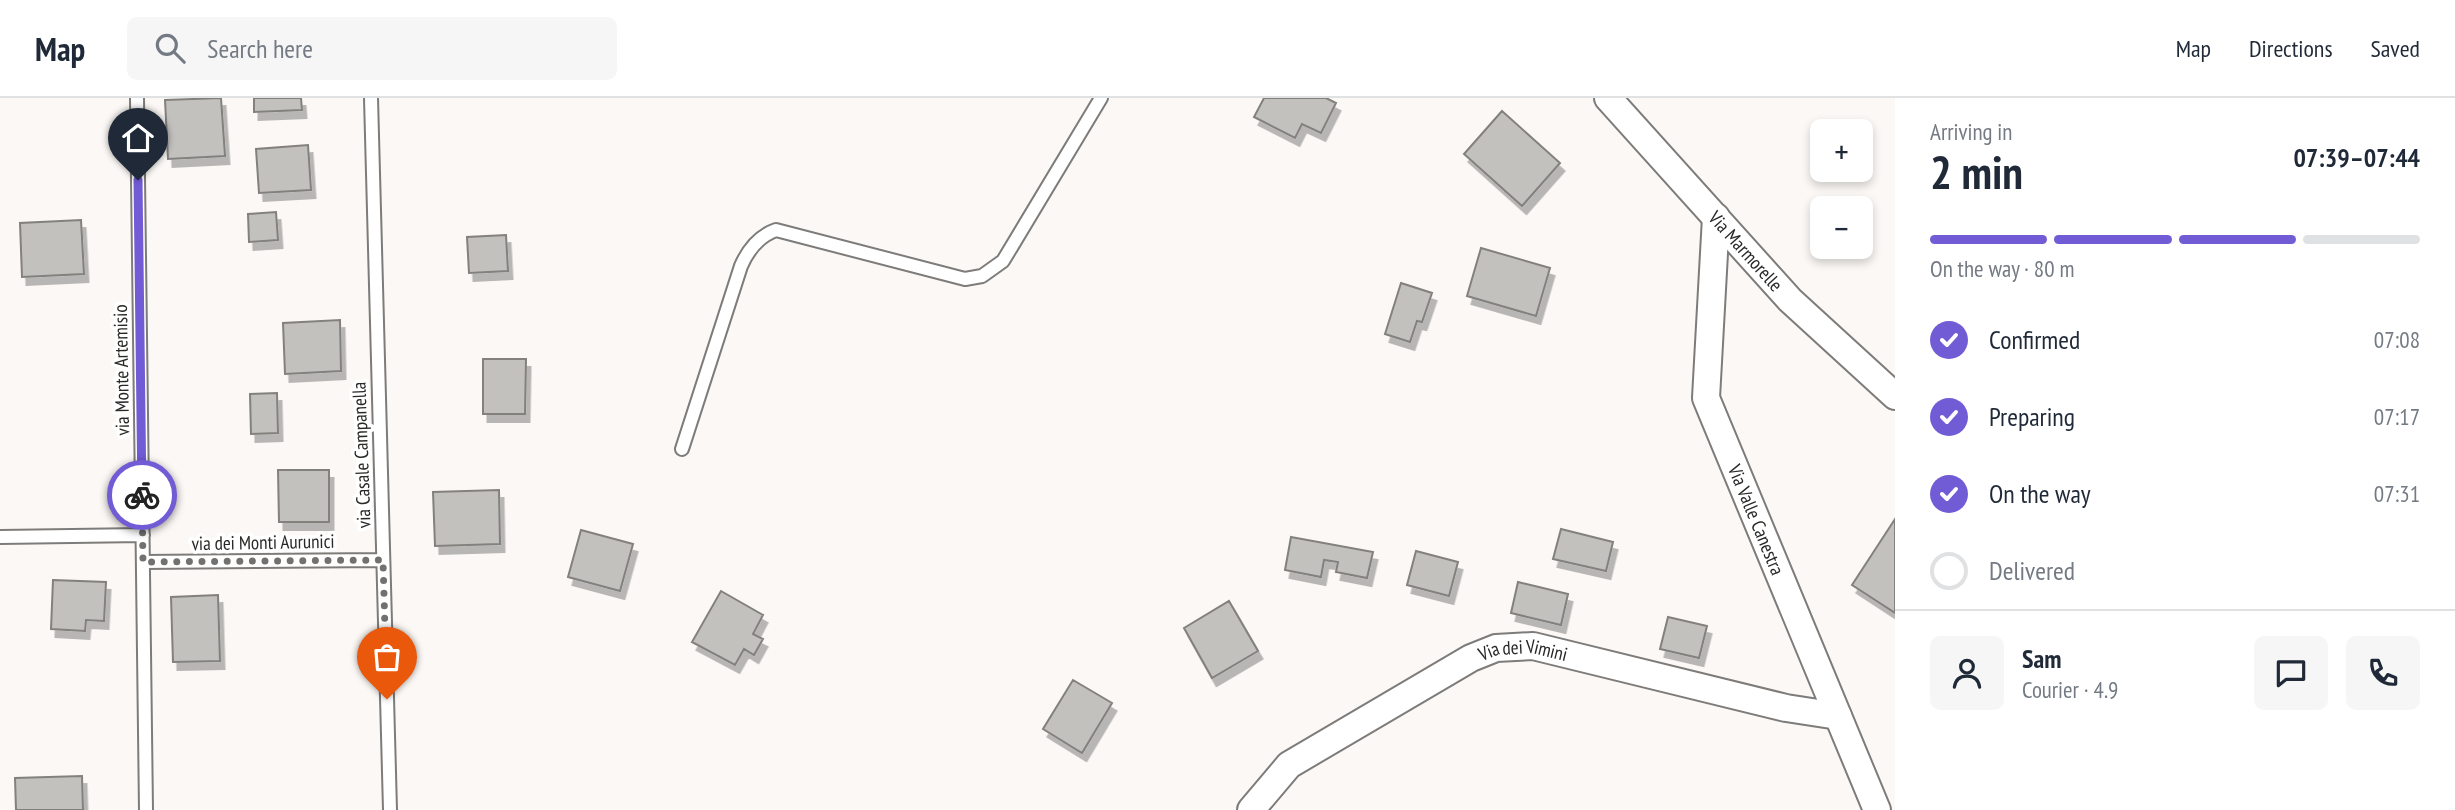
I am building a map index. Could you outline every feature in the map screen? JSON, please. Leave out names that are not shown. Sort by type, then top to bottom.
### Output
[{"type":"street","name":"Via Marmorelle","points":[[1608,98],[1790,300],[1895,396]]},
{"type":"street","name":"Via Valle Canestra","points":[[1716,217],[1706,398],[1877,810]]},
{"type":"street","name":"Via dei Vimini","points":[[1251,810],[1265,790],[1289,765],[1327,740],[1471,658],[1496,648],[1515,645],[1583,657],[1786,708],[1838,716]]},
{"type":"lane","name":"via Monte Artemisio","points":[[137,98],[146,810]]},
{"type":"lane","name":"via Casale Campanella","points":[[370,98],[390,810]]},
{"type":"lane","points":[[682,449],[741,266],[747,253],[765,234],[776,230],[965,279],[982,276],[1003,261],[1101,98]]},
{"type":"lane","points":[[0,537],[142,535]]},
{"type":"lane","name":"via dei Monti Aurunici","points":[[143,562],[383,560]]},
{"type":"building","points":[[221,98],[225,156],[168,159],[165,100]]},
{"type":"building","points":[[254,98],[301,98],[302,110],[254,112]]},
{"type":"building","points":[[1264,98],[1326,98],[1336,103],[1321,133],[1302,124],[1295,138],[1254,117]]},
{"type":"building","points":[[1502,111],[1560,163],[1522,206],[1464,154]]},
{"type":"building","points":[[308,145],[311,190],[259,193],[256,149]]},
{"type":"building","points":[[276,212],[278,240],[249,242],[248,214]]},
{"type":"building","points":[[81,220],[84,274],[22,277],[20,223]]},
{"type":"building","points":[[506,235],[508,271],[469,273],[467,237]]},
{"type":"building","points":[[1481,248],[1550,268],[1536,316],[1467,296]]},
{"type":"building","points":[[1401,283],[1432,293],[1422,322],[1417,321],[1410,342],[1385,334]]},
{"type":"building","points":[[340,320],[341,371],[285,374],[283,323]]},
{"type":"building","points":[[483,359],[526,359],[525,414],[483,414]]},
{"type":"building","points":[[277,393],[278,433],[251,434],[250,394]]},
{"type":"building","points":[[278,470],[329,470],[329,522],[279,522]]},
{"type":"building","points":[[499,490],[500,544],[435,546],[433,492]]},
{"type":"building","points":[[1895,519],[1895,613],[1852,585]]},
{"type":"building","points":[[1561,529],[1613,542],[1606,571],[1553,559]]},
{"type":"building","points":[[581,530],[633,544],[620,591],[568,577]]},
{"type":"building","points":[[1291,537],[1373,552],[1367,578],[1336,572],[1338,562],[1324,560],[1321,577],[1285,570]]},
{"type":"building","points":[[1416,551],[1458,562],[1449,596],[1407,585]]},
{"type":"building","points":[[53,580],[106,582],[104,621],[86,620],[85,631],[51,629]]},
{"type":"building","points":[[1518,582],[1568,594],[1561,625],[1511,613]]},
{"type":"building","points":[[721,591],[763,615],[753,634],[763,639],[754,655],[744,649],[735,665],[692,642]]},
{"type":"building","points":[[218,595],[220,661],[173,662],[171,597]]},
{"type":"building","points":[[1229,601],[1258,651],[1212,678],[1184,628]]},
{"type":"building","points":[[1668,617],[1707,626],[1699,658],[1660,649]]},
{"type":"building","points":[[1073,680],[1112,703],[1082,753],[1043,729]]},
{"type":"building","points":[[82,776],[83,810],[16,810],[15,778]]},
{"type":"way so far","points":[[142,495],[143,562],[383,560],[387,699]]},
{"type":"route","points":[[138,180],[142,495]]}]
